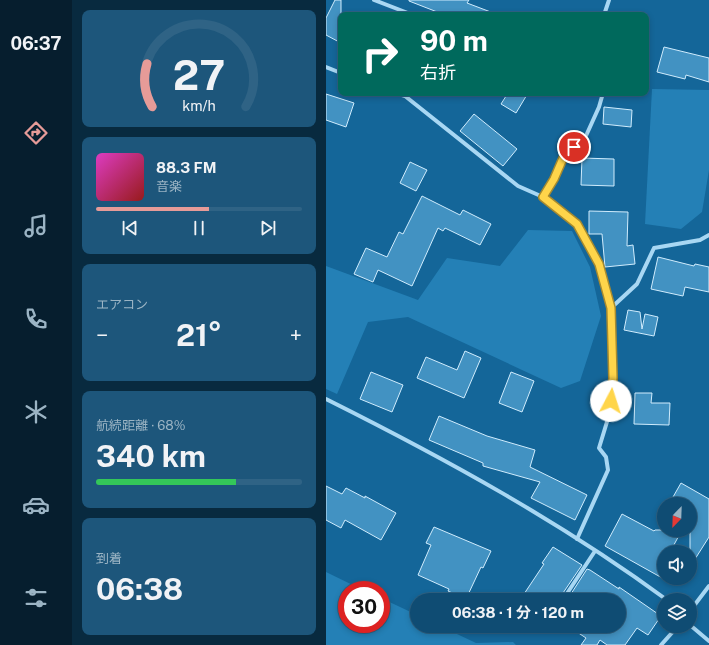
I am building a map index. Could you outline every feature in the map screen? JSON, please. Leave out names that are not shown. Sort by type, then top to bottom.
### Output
[{"type":"street","points":[[374,0],[405,12]]},
{"type":"street","points":[[605,12],[609,0]]},
{"type":"street","points":[[326,67],[338,72]]},
{"type":"street","points":[[405,96],[518,186],[543,197],[577,224],[599,264],[611,308],[613,378],[610,412],[599,448],[606,457],[608,470],[577,539]]},
{"type":"street","points":[[543,197],[554,179],[564,156],[585,138],[599,107],[602,96]]},
{"type":"street","points":[[611,308],[637,284],[654,248],[700,240],[709,235]]},
{"type":"street","points":[[326,399],[458,469],[577,539],[657,593]]},
{"type":"street","points":[[567,593],[595,551]]},
{"type":"street","points":[[697,602],[709,586]]},
{"type":"street","points":[[697,632],[709,642]]},
{"type":"street","points":[[661,645],[672,633]]},
{"type":"shaded area","points":[[652,89],[709,90],[709,170],[702,212],[681,229],[645,224]]},
{"type":"shaded area","points":[[528,230],[572,231],[590,267],[601,316],[580,381],[561,388],[408,317],[368,322],[337,394],[326,389],[326,266],[418,300],[447,258],[500,266]]},
{"type":"shaded area","points":[[326,572],[344,581],[338,581],[338,633],[390,633],[390,602],[410,612],[410,633],[455,633],[476,643],[513,642],[516,645],[326,645]]},
{"type":"building","points":[[335,0],[341,0],[341,12],[338,12],[338,41],[326,35],[326,18]]},
{"type":"building","points":[[469,0],[467,3],[491,12],[437,12],[409,1]]},
{"type":"building","points":[[664,47],[709,58],[709,82],[686,75],[685,79],[657,72]]},
{"type":"building","points":[[326,94],[354,103],[346,127],[326,120]]},
{"type":"building","points":[[506,96],[526,96],[516,113],[501,104]]},
{"type":"building","points":[[604,107],[632,110],[631,127],[603,124]]},
{"type":"building","points":[[474,114],[517,149],[503,166],[460,131]]},
{"type":"building","points":[[582,158],[614,159],[614,186],[581,185]]},
{"type":"building","points":[[410,162],[427,170],[416,191],[400,183]]},
{"type":"building","points":[[422,196],[460,215],[463,210],[491,224],[480,245],[445,228],[443,231],[438,228],[412,286],[378,270],[373,282],[354,274],[366,248],[387,257],[399,232],[403,234]]},
{"type":"building","points":[[589,211],[628,212],[627,246],[633,245],[635,264],[605,267],[602,234],[589,234]]},
{"type":"building","points":[[658,257],[694,266],[695,264],[709,267],[709,292],[685,287],[683,296],[651,289]]},
{"type":"building","points":[[628,310],[640,312],[642,329],[645,314],[658,317],[654,336],[624,330]]},
{"type":"building","points":[[465,351],[481,358],[464,398],[417,378],[426,357],[457,370]]},
{"type":"building","points":[[371,372],[403,385],[392,412],[360,399]]},
{"type":"building","points":[[511,372],[534,381],[522,412],[499,403]]},
{"type":"building","points":[[635,393],[652,393],[651,403],[670,403],[669,425],[634,424]]},
{"type":"building","points":[[439,416],[487,436],[535,450],[530,467],[587,495],[575,520],[531,498],[540,482],[483,466],[483,463],[429,440]]},
{"type":"building","points":[[681,483],[709,499],[709,537],[697,556],[697,545],[690,545],[690,537],[697,537],[697,497],[673,497]]},
{"type":"building","points":[[326,486],[342,494],[346,488],[365,498],[365,496],[396,513],[381,540],[345,520],[341,528],[326,520]]},
{"type":"building","points":[[622,514],[654,531],[657,530],[657,537],[678,537],[674,545],[657,545],[657,575],[605,546]]},
{"type":"building","points":[[434,527],[491,551],[483,568],[481,567],[469,593],[452,593],[448,591],[449,589],[418,575],[431,545],[426,543]]},
{"type":"building","points":[[553,547],[582,565],[563,593],[525,593],[544,564],[542,563]]},
{"type":"building","points":[[587,569],[619,589],[619,587],[657,613],[657,622],[648,635],[637,628],[625,645],[607,645],[600,640],[597,645],[581,645],[586,638],[578,633],[626,633],[626,593],[572,593]]},
{"type":"route","points":[[574,147],[564,156],[554,179],[543,197],[577,224],[599,264],[611,308],[613,378],[611,401]]}]
